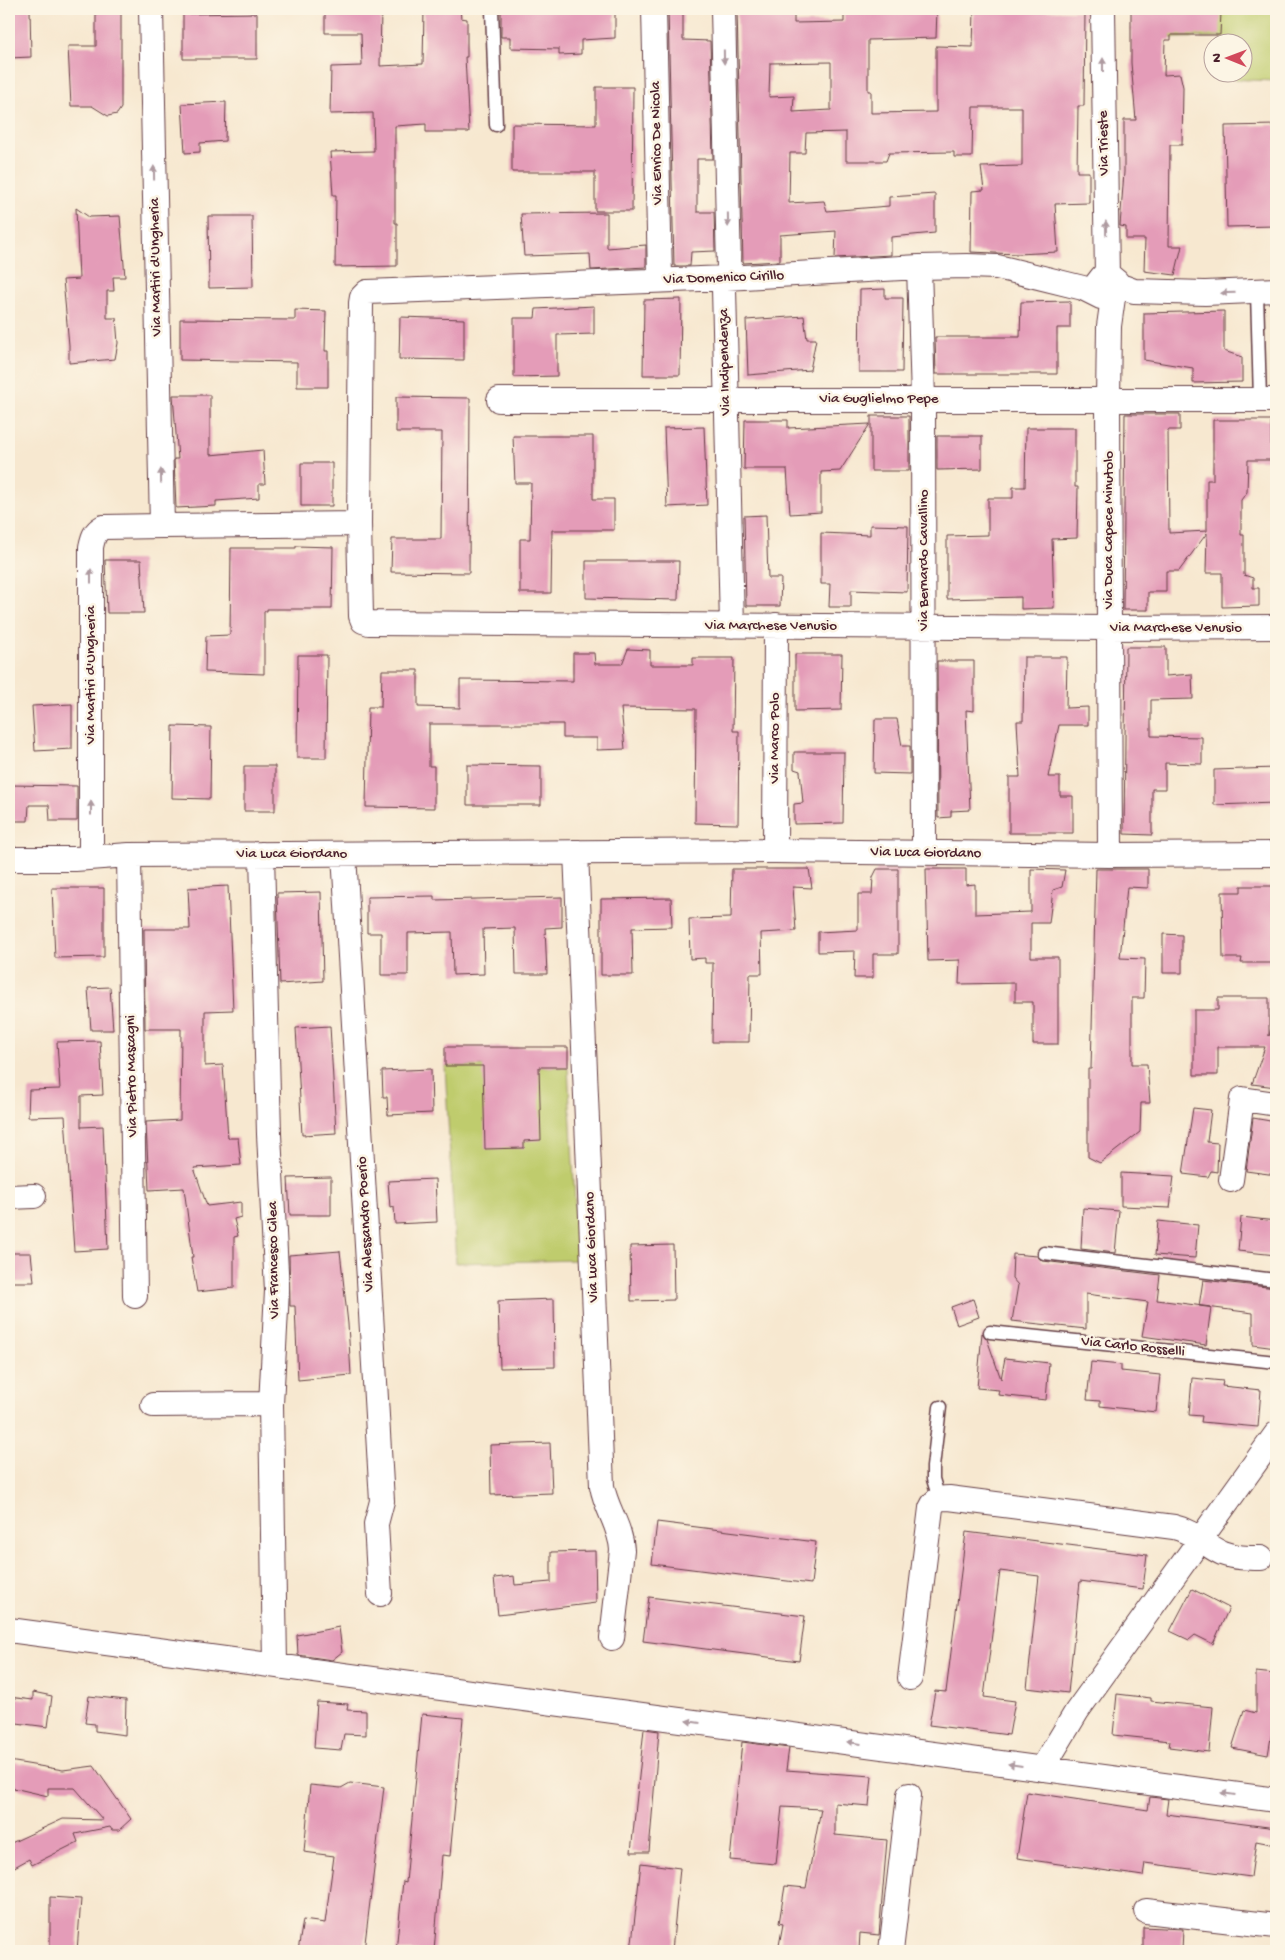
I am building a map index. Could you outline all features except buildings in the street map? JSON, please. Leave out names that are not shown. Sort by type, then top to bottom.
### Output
[{"type":"street","name":"Via Martiri d'Ungheria","points":[[151,9],[162,526]]},
{"type":"street","name":"Via Enrico De Nicola","points":[[654,9],[660,277]]},
{"type":"street","name":"Via Indipendenza","points":[[723,9],[729,269],[724,288],[732,626]]},
{"type":"street","name":"Via Trieste","points":[[1102,289],[1103,9]]},
{"type":"street","name":"Via Domenico Cirillo","points":[[359,524],[361,303],[364,294],[373,291],[726,278],[919,267],[997,267],[1102,289]]},
{"type":"street","name":"Via Bernardo Cavallino","points":[[919,267],[924,626],[924,853]]},
{"type":"street","points":[[1102,289],[1205,293],[1266,291]]},
{"type":"street","name":"Via Duca Capece Minutolo","points":[[1102,289],[1109,326],[1110,855]]},
{"type":"street","name":"Via Guglielmo Pepe","points":[[499,400],[1268,400]]},
{"type":"street","name":"Via Martiri d'Ungheria","points":[[91,857],[91,547],[96,532],[103,527],[359,524]]},
{"type":"street","name":"Via Marchese Venusio","points":[[359,524],[361,616],[366,622],[732,626],[1276,627]]},
{"type":"street","name":"Via Marco Polo","points":[[775,851],[776,626]]},
{"type":"street","name":"Via Luca Giordano","points":[[9,859],[129,855],[775,851],[1110,855],[1276,854]]},
{"type":"street","name":"Via Luca Giordano","points":[[576,852],[601,1478],[603,1493],[622,1539],[612,1638]]},
{"type":"street","name":"Via Francesco Cilea","points":[[262,854],[269,1134],[277,1291],[271,1404],[275,1666]]},
{"type":"street","name":"Via Alessandro Poerio","points":[[344,854],[382,1501],[376,1524],[380,1594]]},
{"type":"street","name":"Via Pietro Mascagni","points":[[129,855],[135,1296]]},
{"type":"street","points":[[1232,1180],[1242,1100],[1276,1104]]},
{"type":"street","points":[[9,1197],[34,1196]]},
{"type":"street","points":[[153,1405],[271,1404]]},
{"type":"street","points":[[1042,1769],[1077,1712],[1276,1434]]},
{"type":"street","points":[[910,1678],[931,1508],[934,1501],[939,1499],[949,1498],[1174,1527],[1186,1531],[1232,1556],[1261,1558]]},
{"type":"street","points":[[9,1630],[1276,1800]]},
{"type":"street","points":[[891,1951],[910,1795]]},
{"type":"street","points":[[1146,1911],[1276,1926]]},
{"type":"lane","points":[[492,9],[496,125]]},
{"type":"lane","name":"Via Guglielmo Pepe","points":[[1266,291],[1268,400]]},
{"type":"lane","points":[[1044,1253],[1276,1280]]},
{"type":"lane","name":"Via Carlo Rosselli","points":[[990,1332],[1276,1362]]},
{"type":"lane","points":[[939,1499],[933,1467],[940,1407]]},
{"type":"green space","points":[[1171,9],[1276,9],[1276,81],[1252,80],[1252,32],[1202,32],[1202,37],[1170,38]]},
{"type":"green space","points":[[445,1066],[568,1067],[578,1260],[456,1263]]}]
